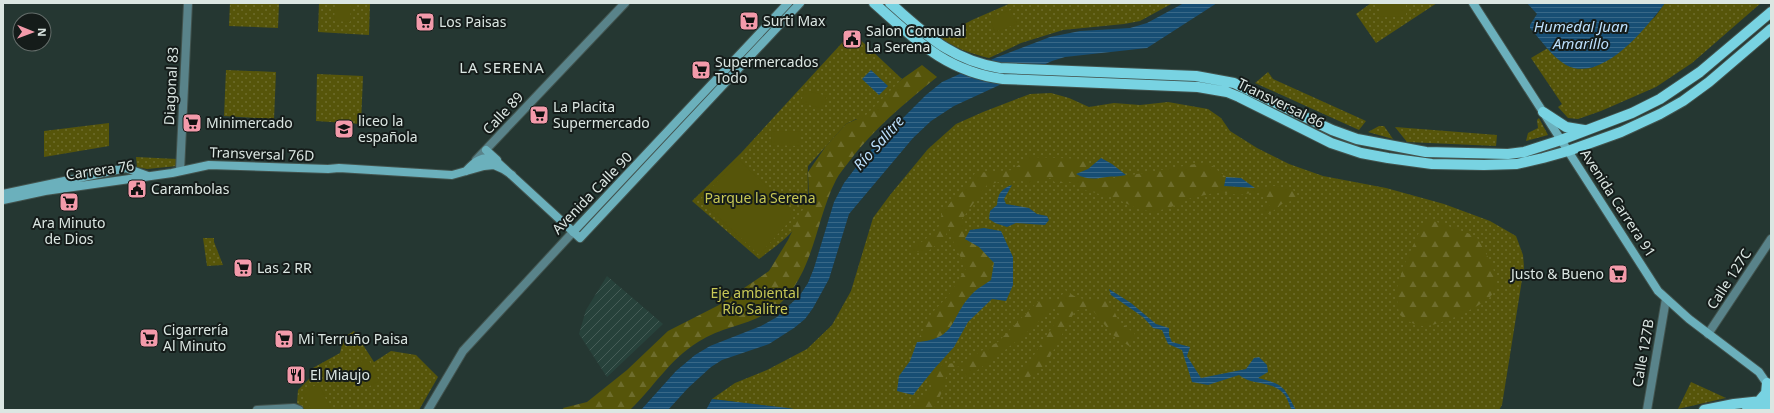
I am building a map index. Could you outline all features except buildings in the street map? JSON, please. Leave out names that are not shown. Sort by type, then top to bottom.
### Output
[{"type":"main road","name":"Avenida Calle 90","points":[[788,3],[573,232],[580,238],[800,3]]},
{"type":"main road","name":"Transversal 86","points":[[874,3],[934,54],[964,70],[984,77],[1198,87],[1227,92],[1331,143],[1361,153],[1432,164],[1506,165],[1531,161],[1568,151],[1641,124],[1683,101],[1709,82],[1771,29]]},
{"type":"main road","name":"Transversal 86","points":[[890,3],[942,47],[969,60],[1000,68],[1196,76],[1227,81],[1346,136],[1406,150],[1502,155],[1524,152],[1561,140],[1632,113],[1660,99],[1681,86],[1771,12]]},
{"type":"main road","name":"Avenida Carrera 91","points":[[1473,3],[1654,285],[1666,299],[1708,334],[1758,372],[1769,386]]},
{"type":"main road","points":[[1543,112],[1566,127],[1586,130]]},
{"type":"main road","points":[[486,150],[573,232]]},
{"type":"main road","points":[[476,160],[492,159],[501,164]]},
{"type":"main road","name":"Calle 89","points":[[465,172],[476,160]]},
{"type":"main road","name":"Transversal 76D","points":[[148,176],[214,164],[328,169],[339,173],[390,175],[404,172],[452,175],[484,166],[494,165],[512,175]]},
{"type":"main road","name":"Carrera 76","points":[[3,194],[126,168],[148,176]]},
{"type":"main road","name":"Carrera 76","points":[[3,200],[45,191],[148,176]]},
{"type":"main road","points":[[1760,400],[1766,393],[1769,386]]},
{"type":"main road","points":[[1704,410],[1760,400],[1771,400]]},
{"type":"main road","points":[[1747,410],[1771,408]]},
{"type":"street","name":"Diagonal 83","points":[[180,171],[188,3]]},
{"type":"street","name":"Calle 89","points":[[476,160],[625,3]]},
{"type":"street","name":"Avenida Calle 90","points":[[428,410],[463,351],[573,232]]},
{"type":"street","name":"Calle 127C","points":[[1708,334],[1771,239]]},
{"type":"street","name":"Calle 127B","points":[[1647,410],[1666,299]]},
{"type":"street","points":[[257,410],[297,409]]},
{"type":"shaded area","points":[[607,276],[663,324],[607,377],[579,334],[586,310]]},
{"type":"green space","points":[[230,3],[279,3],[278,28],[229,26]]},
{"type":"green space","points":[[319,3],[370,3],[369,35],[318,32]]},
{"type":"green space","points":[[335,3],[351,3],[350,22],[334,21]]},
{"type":"green space","points":[[1011,3],[1173,3],[1140,21],[1063,30],[1021,43],[989,58],[963,50],[940,37],[972,20]]},
{"type":"green space","points":[[1371,3],[1437,3],[1376,43],[1356,14]]},
{"type":"green space","points":[[1380,3],[1406,3],[1406,17],[1380,16]]},
{"type":"green space","points":[[1665,3],[1761,3],[1692,63],[1656,87],[1601,111],[1578,119],[1568,118],[1558,107],[1562,104],[1531,58],[1548,48],[1567,65],[1578,68],[1592,68],[1655,17]]},
{"type":"green space","points":[[1011,10],[1017,24],[995,32],[990,18]]},
{"type":"green space","name":"Parque la Serena","points":[[852,32],[902,79],[867,119],[856,119],[846,124],[808,166],[808,202],[800,222],[788,236],[759,259],[692,201],[741,153]]},
{"type":"green space","name":"Eje ambiental Río Salitre","points":[[922,65],[937,77],[901,107],[879,128],[840,173],[824,209],[804,268],[788,295],[778,305],[768,313],[710,336],[688,349],[670,365],[630,410],[564,410],[563,408],[587,402],[627,370],[668,331],[719,305],[769,271],[788,240],[809,197],[808,172],[826,146],[846,124],[866,115],[902,79]]},
{"type":"green space","points":[[226,70],[276,72],[274,119],[224,116]]},
{"type":"green space","points":[[1268,72],[1273,79],[1366,121],[1359,130],[1255,83]]},
{"type":"green space","points":[[317,74],[363,76],[361,124],[316,121]]},
{"type":"green space","points":[[804,90],[827,96],[824,109],[801,103]]},
{"type":"green space","points":[[1051,93],[1069,98],[1089,107],[1114,103],[1140,105],[1168,102],[1208,109],[1221,118],[1230,131],[1257,148],[1289,164],[1323,176],[1386,188],[1444,204],[1490,221],[1516,236],[1523,255],[1524,267],[1502,405],[1499,410],[800,410],[712,399],[735,383],[767,370],[807,349],[832,325],[851,291],[873,218],[928,149],[956,124],[1030,94]]},
{"type":"green space","points":[[1539,118],[1548,135],[1526,141],[1528,133],[1538,128],[1537,120]]},
{"type":"green space","points":[[109,123],[109,146],[44,157],[44,131]]},
{"type":"green space","points":[[1379,126],[1384,126],[1393,139],[1368,132]]},
{"type":"green space","points":[[1395,127],[1497,135],[1496,146],[1407,142]]},
{"type":"green space","points":[[772,131],[800,132],[800,146],[771,145]]},
{"type":"green space","points":[[136,157],[177,159],[177,166],[147,169],[137,167]]},
{"type":"green space","points":[[1029,157],[1085,159],[1088,169],[1076,174],[1100,179],[1108,176],[1114,178],[1207,162],[1226,177],[1225,186],[1255,188],[1274,186],[1293,190],[1300,198],[1282,204],[1269,214],[1254,213],[1270,205],[1263,191],[1239,195],[1219,192],[1191,198],[1171,207],[1154,212],[1138,209],[1115,198],[1084,190],[1068,181],[1057,184],[1050,178],[1026,184],[1020,179],[1007,180],[987,185],[962,219],[965,239],[979,247],[994,263],[991,280],[974,292],[966,301],[947,331],[930,340],[917,342],[931,314],[948,296],[967,267],[956,248],[949,227],[945,238],[927,252],[908,252],[931,235],[939,226],[942,213],[954,198],[962,192],[975,173],[1012,170]]},
{"type":"green space","points":[[738,159],[796,214],[759,255],[700,200]]},
{"type":"green space","points":[[1431,220],[1476,236],[1493,268],[1496,287],[1490,297],[1468,311],[1448,320],[1423,326],[1410,322],[1399,314],[1396,291],[1404,265],[1422,226]]},
{"type":"green space","points":[[203,238],[214,238],[214,242],[223,265],[207,266]]},
{"type":"green space","points":[[1065,290],[1079,298],[1089,300],[1105,300],[1113,308],[1118,320],[1135,334],[1129,346],[1113,335],[1090,307],[1075,311],[1046,364],[1026,380],[1019,373],[1032,358],[1060,315],[1053,307],[1033,327],[1011,345],[966,378],[963,366],[948,368],[943,390],[933,410],[904,410],[924,398],[935,385],[926,379],[934,369],[944,364],[967,362],[979,352],[998,342],[1039,300],[1046,298],[1058,302]]},
{"type":"green space","points":[[354,331],[374,362],[391,351],[416,355],[438,377],[419,410],[305,410],[297,403],[298,390],[314,374],[311,369],[340,353],[344,337]]},
{"type":"green space","points":[[368,358],[379,381],[368,387],[356,364]]},
{"type":"green space","points":[[1691,382],[1726,398],[1678,409]]},
{"type":"green space","points":[[319,384],[331,410],[311,410],[302,391]]},
{"type":"water","name":"Río Salitre","points":[[1184,3],[1217,3],[1147,48],[1065,57],[1052,61],[954,106],[931,121],[913,138],[849,214],[829,279],[813,308],[805,319],[769,344],[722,360],[711,367],[688,388],[668,410],[641,410],[676,371],[695,355],[710,346],[761,326],[777,317],[800,295],[808,283],[814,268],[834,202],[844,183],[863,158],[926,95],[942,82],[995,58],[1050,37],[1080,31],[1130,28],[1147,23]]},
{"type":"water","name":"Humedal Juan Amarillo","points":[[1527,3],[1665,3],[1647,26],[1622,50],[1608,60],[1594,67],[1580,69],[1561,62],[1551,53],[1530,28],[1530,25],[1537,14]]},
{"type":"water","points":[[871,70],[888,86],[879,95],[862,79]]},
{"type":"water","points":[[1101,158],[1112,164],[1126,175],[1091,178],[1076,174],[1088,169]]},
{"type":"water","points":[[1226,177],[1241,178],[1255,188],[1224,186]]},
{"type":"water","points":[[1012,185],[1004,199],[1006,204],[1029,208],[1037,214],[1047,216],[1049,220],[1045,225],[1016,223],[1007,227],[995,223],[989,219],[990,211],[997,205],[998,197],[1001,192],[1005,188]]},
{"type":"water","points":[[984,228],[1001,231],[1013,257],[1013,285],[1006,301],[992,299],[968,322],[954,347],[913,395],[897,391],[899,376],[910,361],[917,342],[930,340],[947,331],[966,301],[976,290],[991,280],[994,263],[979,247],[965,239],[970,230]]},
{"type":"water","points":[[1109,289],[1131,303],[1156,324],[1169,328],[1169,335],[1172,342],[1190,347],[1187,356],[1201,378],[1246,369],[1254,358],[1259,357],[1267,365],[1268,372],[1258,378],[1273,382],[1286,391],[1296,410],[1292,410],[1286,396],[1278,389],[1267,384],[1250,381],[1239,375],[1208,385],[1192,382],[1182,350],[1168,344],[1162,330],[1153,328],[1143,317],[1111,295]]},
{"type":"water","points":[[712,399],[788,408],[800,410],[706,410]]},
{"type":"place","name":"Surti Max","points":[[749,21]]},
{"type":"place","name":"Los Paisas","points":[[425,22]]},
{"type":"place","name":"Salon Comunal La Serena","points":[[852,39]]},
{"type":"place","name":"Supermercados Todo","points":[[701,70]]},
{"type":"place","name":"La Placita Supermercado","points":[[539,115]]},
{"type":"place","name":"Minimercado","points":[[192,123]]},
{"type":"place","name":"liceo la española","points":[[344,129]]},
{"type":"place","name":"Carambolas","points":[[137,189]]},
{"type":"place","name":"Ara Minuto de Dios","points":[[69,202]]},
{"type":"place","name":"Las 2 RR","points":[[243,268]]},
{"type":"place","name":"Justo & Bueno","points":[[1618,274]]},
{"type":"place","name":"Cigarrería Al Minuto","points":[[149,338]]},
{"type":"place","name":"Mi Terruño Paisa","points":[[284,339]]},
{"type":"place","name":"El Miaujo","points":[[296,375]]},
{"type":"district","name":"LA SERENA","points":[[502,68]]}]
